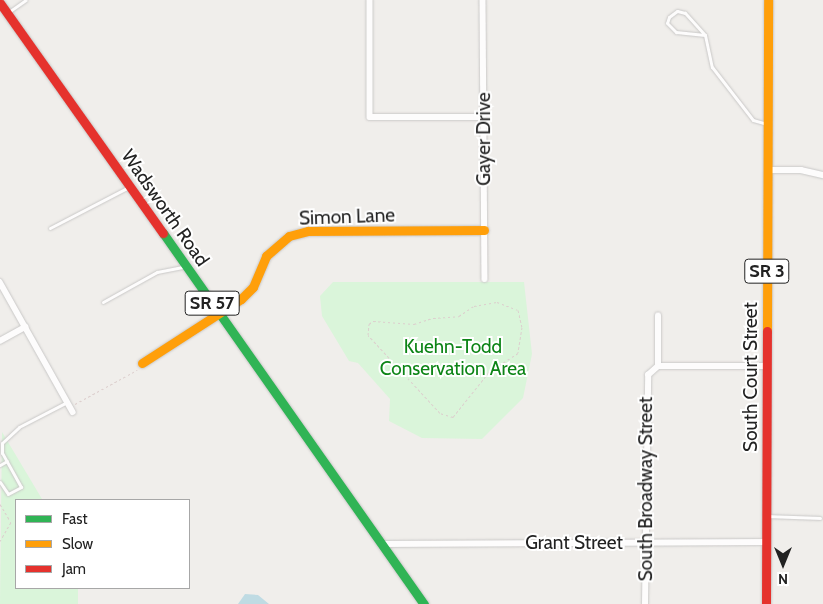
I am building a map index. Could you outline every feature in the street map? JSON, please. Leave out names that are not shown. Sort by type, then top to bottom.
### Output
[{"type":"main road","name":"South Court Street","points":[[766,604],[768,0]]},
{"type":"main road","name":"Wadsworth Road","points":[[0,3],[4,16],[130,187],[424,604]]},
{"type":"main road","name":"Simon Lane","points":[[142,363],[220,314],[253,287],[272,248],[298,232],[484,230]]},
{"type":"street","points":[[370,0],[370,117],[483,117]]},
{"type":"street","name":"Gayer Drive","points":[[483,0],[485,279]]},
{"type":"street","points":[[768,170],[801,170],[823,175]]},
{"type":"street","points":[[0,282],[71,407]]},
{"type":"street","points":[[658,316],[658,366],[766,366]]},
{"type":"street","points":[[0,341],[25,327]]},
{"type":"street","name":"South Broadway Street","points":[[645,604],[648,375],[658,366]]},
{"type":"street","name":"Grant Street","points":[[381,544],[766,542]]},
{"type":"lane","points":[[4,16],[26,0]]},
{"type":"lane","points":[[705,35],[676,32],[667,23],[669,17],[677,11],[685,13],[705,35],[712,66],[753,120],[768,124]]},
{"type":"lane","points":[[50,228],[130,187]]},
{"type":"lane","points":[[103,302],[156,272],[186,267]]},
{"type":"lane","points":[[0,482],[8,494],[21,487],[6,461],[2,443],[10,434],[71,407]]},
{"type":"lane","points":[[0,465],[6,461]]},
{"type":"lane","points":[[766,516],[820,518]]},
{"type":"path","points":[[497,302],[518,310],[522,327],[520,348],[511,360],[489,372],[457,414],[447,418],[370,339],[369,324],[380,320],[414,324],[433,318],[459,316],[474,306],[497,302]]},
{"type":"path","points":[[71,407],[136,372],[142,363]]},
{"type":"path","points":[[0,504],[11,522],[0,541]]},
{"type":"green space","name":"Kuehn-Todd Conservation Area","points":[[333,282],[524,282],[532,354],[523,398],[482,439],[422,438],[389,421],[390,399],[358,363],[349,361],[322,316],[320,296]]},
{"type":"green space","points":[[2,432],[42,499],[15,499],[15,589],[78,589],[78,604],[0,604]]},
{"type":"water","points":[[245,594],[258,595],[269,604],[238,604]]},
{"type":"traffic: fast","points":[[163,233],[424,604]]},
{"type":"traffic: slow","points":[[767,331],[768,0]]},
{"type":"traffic: slow","points":[[142,363],[241,299],[253,287],[266,256],[289,236],[308,231],[484,230]]},
{"type":"traffic: jam","points":[[0,3],[163,233]]},
{"type":"traffic: jam","points":[[766,604],[767,331]]}]
